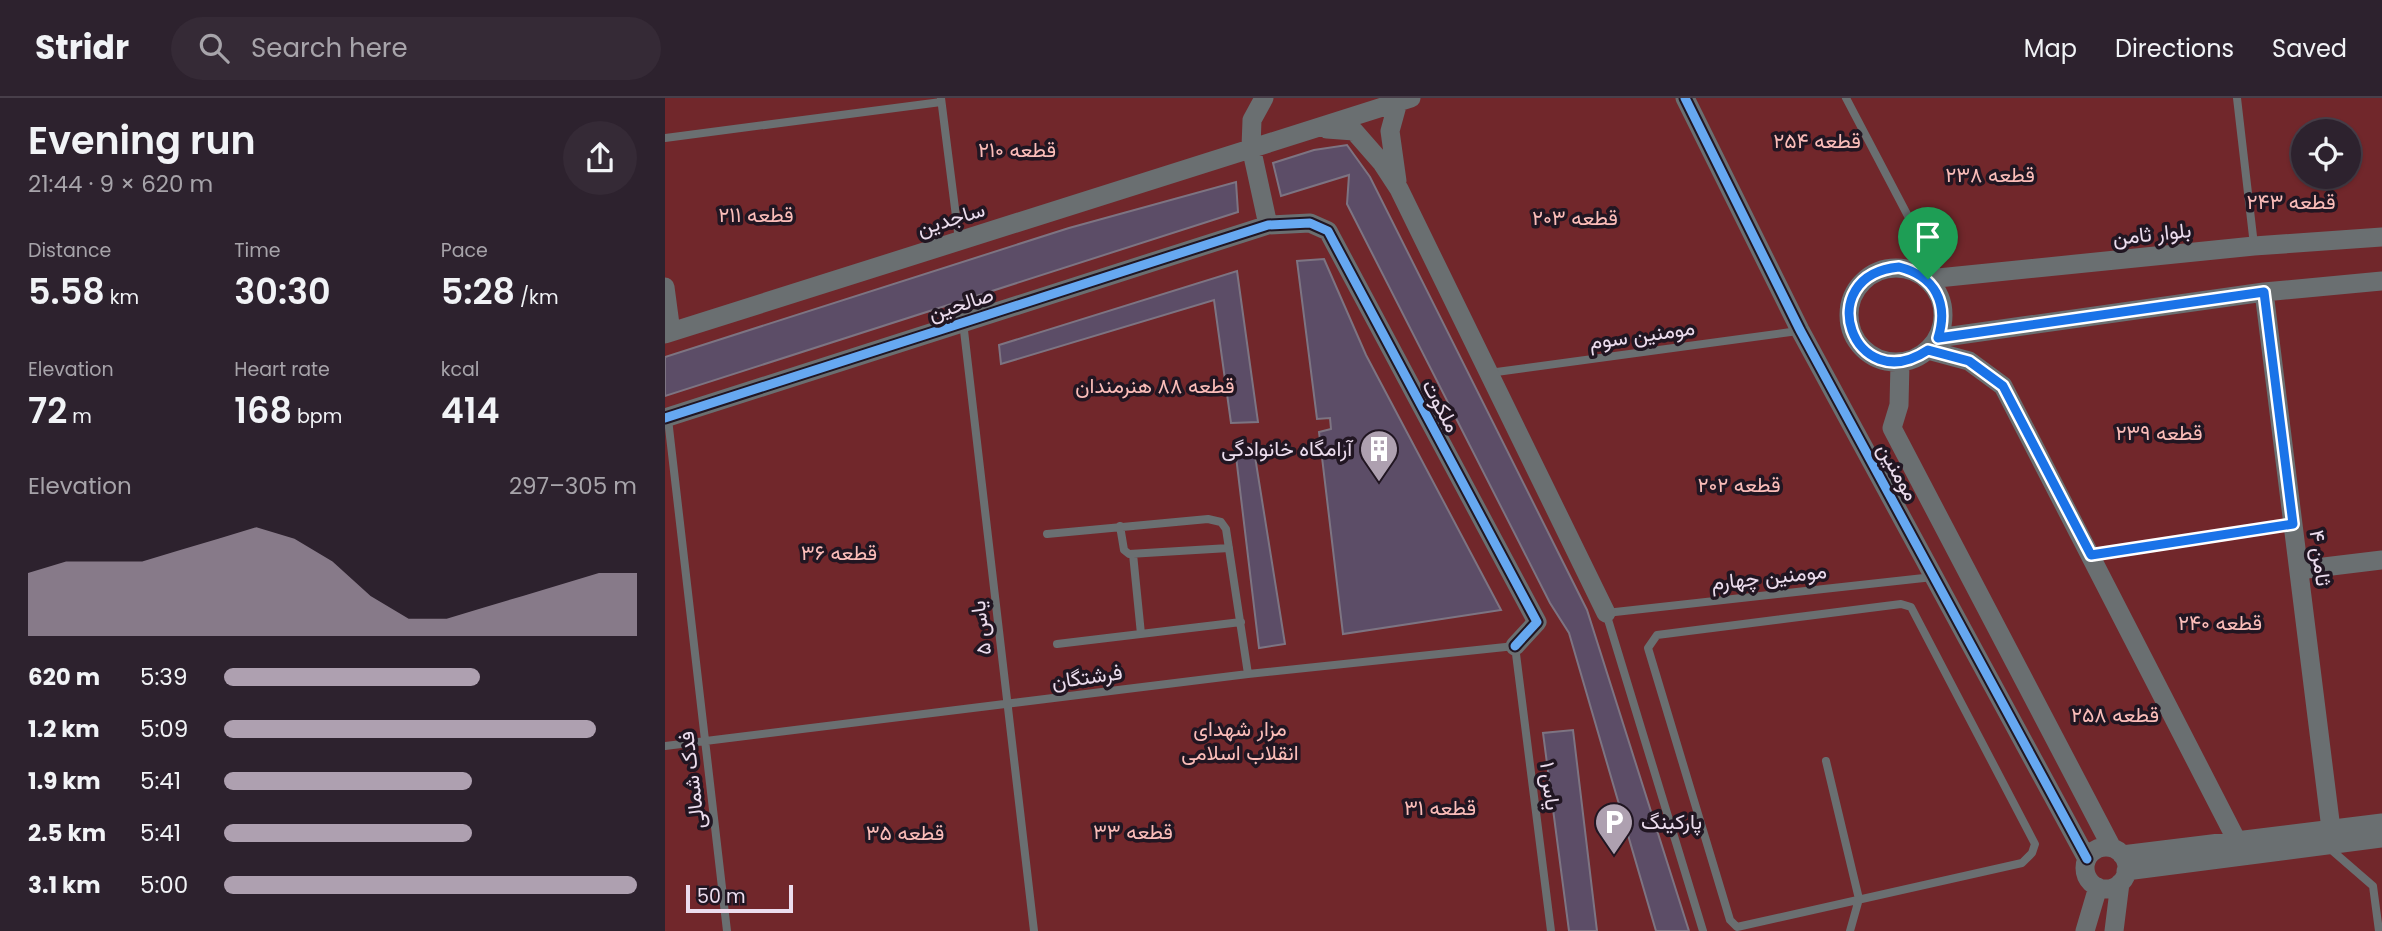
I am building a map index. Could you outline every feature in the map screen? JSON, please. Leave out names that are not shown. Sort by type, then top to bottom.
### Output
[{"type":"street","points":[[1264,98],[1252,120],[1251,147],[1268,225]]},
{"type":"street","name":"مومنین","points":[[1685,98],[1800,330],[2087,859]]},
{"type":"street","points":[[1399,189],[1389,131],[1405,100]]},
{"type":"street","name":"ساجدین","points":[[668,333],[1405,100]]},
{"type":"street","points":[[1319,128],[1354,131],[1382,163],[1399,189],[1606,613]]},
{"type":"street","name":"ملکوت","points":[[1268,225],[1310,223],[1328,231],[1537,622],[1514,646]]},
{"type":"street","name":"صالحین","points":[[666,418],[1268,225]]},
{"type":"street","name":"بلوار ثامن","points":[[1934,279],[2254,246],[2382,237]]},
{"type":"street","points":[[1899,267],[1934,279],[1943,307],[1943,323],[1933,344],[1915,359],[1900,363],[1870,356],[1858,345],[1849,323],[1850,300],[1863,281],[1884,269],[1899,267]]},
{"type":"street","points":[[1933,344],[2264,292],[2382,281]]},
{"type":"street","points":[[665,287],[668,333]]},
{"type":"street","name":"ثامن ۴","points":[[2264,292],[2329,837]]},
{"type":"street","points":[[1933,344],[1969,361],[2003,386],[2236,839]]},
{"type":"street","name":"مومنین","points":[[1900,363],[1899,405],[1892,428],[2120,864]]},
{"type":"street","points":[[2299,570],[2382,560]]},
{"type":"street","points":[[2120,864],[2110,888],[2098,887],[2086,875],[2087,859],[2101,848],[2120,864],[2329,837],[2382,823]]},
{"type":"street","points":[[2120,864],[2236,839],[2382,838]]},
{"type":"street","points":[[2114,931],[2120,864]]},
{"type":"street","points":[[2091,930],[2098,887]]},
{"type":"lane","points":[[1846,98],[1934,279]]},
{"type":"lane","points":[[2237,98],[2254,246]]},
{"type":"lane","points":[[665,138],[941,100],[959,240]]},
{"type":"lane","name":"یاس ۵","points":[[963,322],[1034,931]]},
{"type":"lane","name":"مومنین سوم","points":[[1489,373],[1800,330]]},
{"type":"lane","name":"فدک شمالی","points":[[666,418],[727,931]]},
{"type":"lane","points":[[1047,534],[1213,519],[1224,524],[1248,674]]},
{"type":"lane","points":[[2091,555],[2293,524]]},
{"type":"lane","points":[[1120,526],[1124,550],[1133,554],[1229,548]]},
{"type":"lane","points":[[1133,554],[1141,634]]},
{"type":"lane","name":"مومنین چهارم","points":[[1606,613],[1935,577]]},
{"type":"lane","points":[[1901,604],[1911,607],[2035,844],[2032,853],[2022,863],[1859,899],[1737,927],[1730,920],[1648,648],[1657,635],[1901,604]]},
{"type":"lane","points":[[1606,613],[1703,931]]},
{"type":"lane","points":[[1057,644],[1241,622]]},
{"type":"lane","name":"فرشتگان","points":[[665,746],[1008,706],[1248,674],[1514,646]]},
{"type":"lane","name":"یاس ۱","points":[[1514,646],[1551,931]]},
{"type":"lane","points":[[1826,761],[1859,899],[1850,931]]},
{"type":"lane","points":[[2329,837],[2373,886],[2379,931]]},
{"type":"green space","points":[[665,98],[2382,98],[2382,931],[665,931]]},
{"type":"building","points":[[1347,145],[1370,177],[1587,610],[1689,931],[1656,931],[1569,633],[1550,603],[1347,204],[1349,175],[1281,196],[1273,163],[1314,150]]},
{"type":"building","points":[[1236,182],[1238,212],[665,396],[665,357],[1069,228]]},
{"type":"building","name":"آرامگاه خانوادگی","points":[[1324,259],[1366,355],[1501,610],[1343,634],[1319,432],[1331,429],[1330,418],[1317,419],[1297,261]]},
{"type":"building","name":"آرامگاه خانوادگی","points":[[1237,271],[1258,422],[1231,423],[1214,300],[1001,364],[999,345]]},
{"type":"building","name":"آرامگاه خانوادگی","points":[[1253,444],[1285,644],[1259,648],[1235,448]]},
{"type":"building","points":[[1573,730],[1597,931],[1569,931],[1543,733]]},
{"type":"cycle path","points":[[1685,98],[1800,330],[2087,859]]},
{"type":"cycle path","points":[[665,418],[1268,225],[1310,223],[1328,231],[1537,622],[1515,646]]},
{"type":"place","name":"آرامگاه خانوادگی","points":[[1379,483]]},
{"type":"place","name":"پارکینگ","points":[[1614,856]]},
{"type":"route","points":[[1899,267],[1915,271],[1928,279],[1938,292],[1943,307],[1943,323],[1938,338],[2264,292],[2293,524],[2091,555],[2003,386],[1969,361],[1928,350],[1915,359],[1900,363],[1884,362],[1870,356],[1858,345],[1848,316],[1850,300],[1858,286],[1869,275],[1899,267]]},
{"type":"park label","name":"قطعه ۲۵۴","points":[[1817,141]]},
{"type":"park label","name":"قطعه ۲۱۰","points":[[1017,150]]},
{"type":"park label","name":"قطعه ۲۳۸","points":[[1990,175]]},
{"type":"park label","name":"قطعه ۲۴۳","points":[[2291,202]]},
{"type":"park label","name":"قطعه ۲۱۱","points":[[756,215]]},
{"type":"park label","name":"قطعه ۲۰۳","points":[[1575,218]]},
{"type":"park label","name":"قطعه ۸۸ هنرمندان","points":[[1155,386]]},
{"type":"park label","name":"قطعه ۲۳۹","points":[[2159,433]]},
{"type":"park label","name":"قطعه ۲۰۲","points":[[1739,485]]},
{"type":"park label","name":"قطعه ۳۶","points":[[839,553]]},
{"type":"park label","name":"قطعه ۲۴۰","points":[[2220,623]]},
{"type":"park label","name":"قطعه ۲۵۸","points":[[2115,715]]},
{"type":"park label","name":"مزار شهدای انقلاب اسلامی","points":[[1240,741]]},
{"type":"park label","name":"قطعه ۳۱","points":[[1440,808]]},
{"type":"park label","name":"قطعه ۳۳","points":[[1133,832]]},
{"type":"park label","name":"قطعه ۳۵","points":[[905,833]]}]
